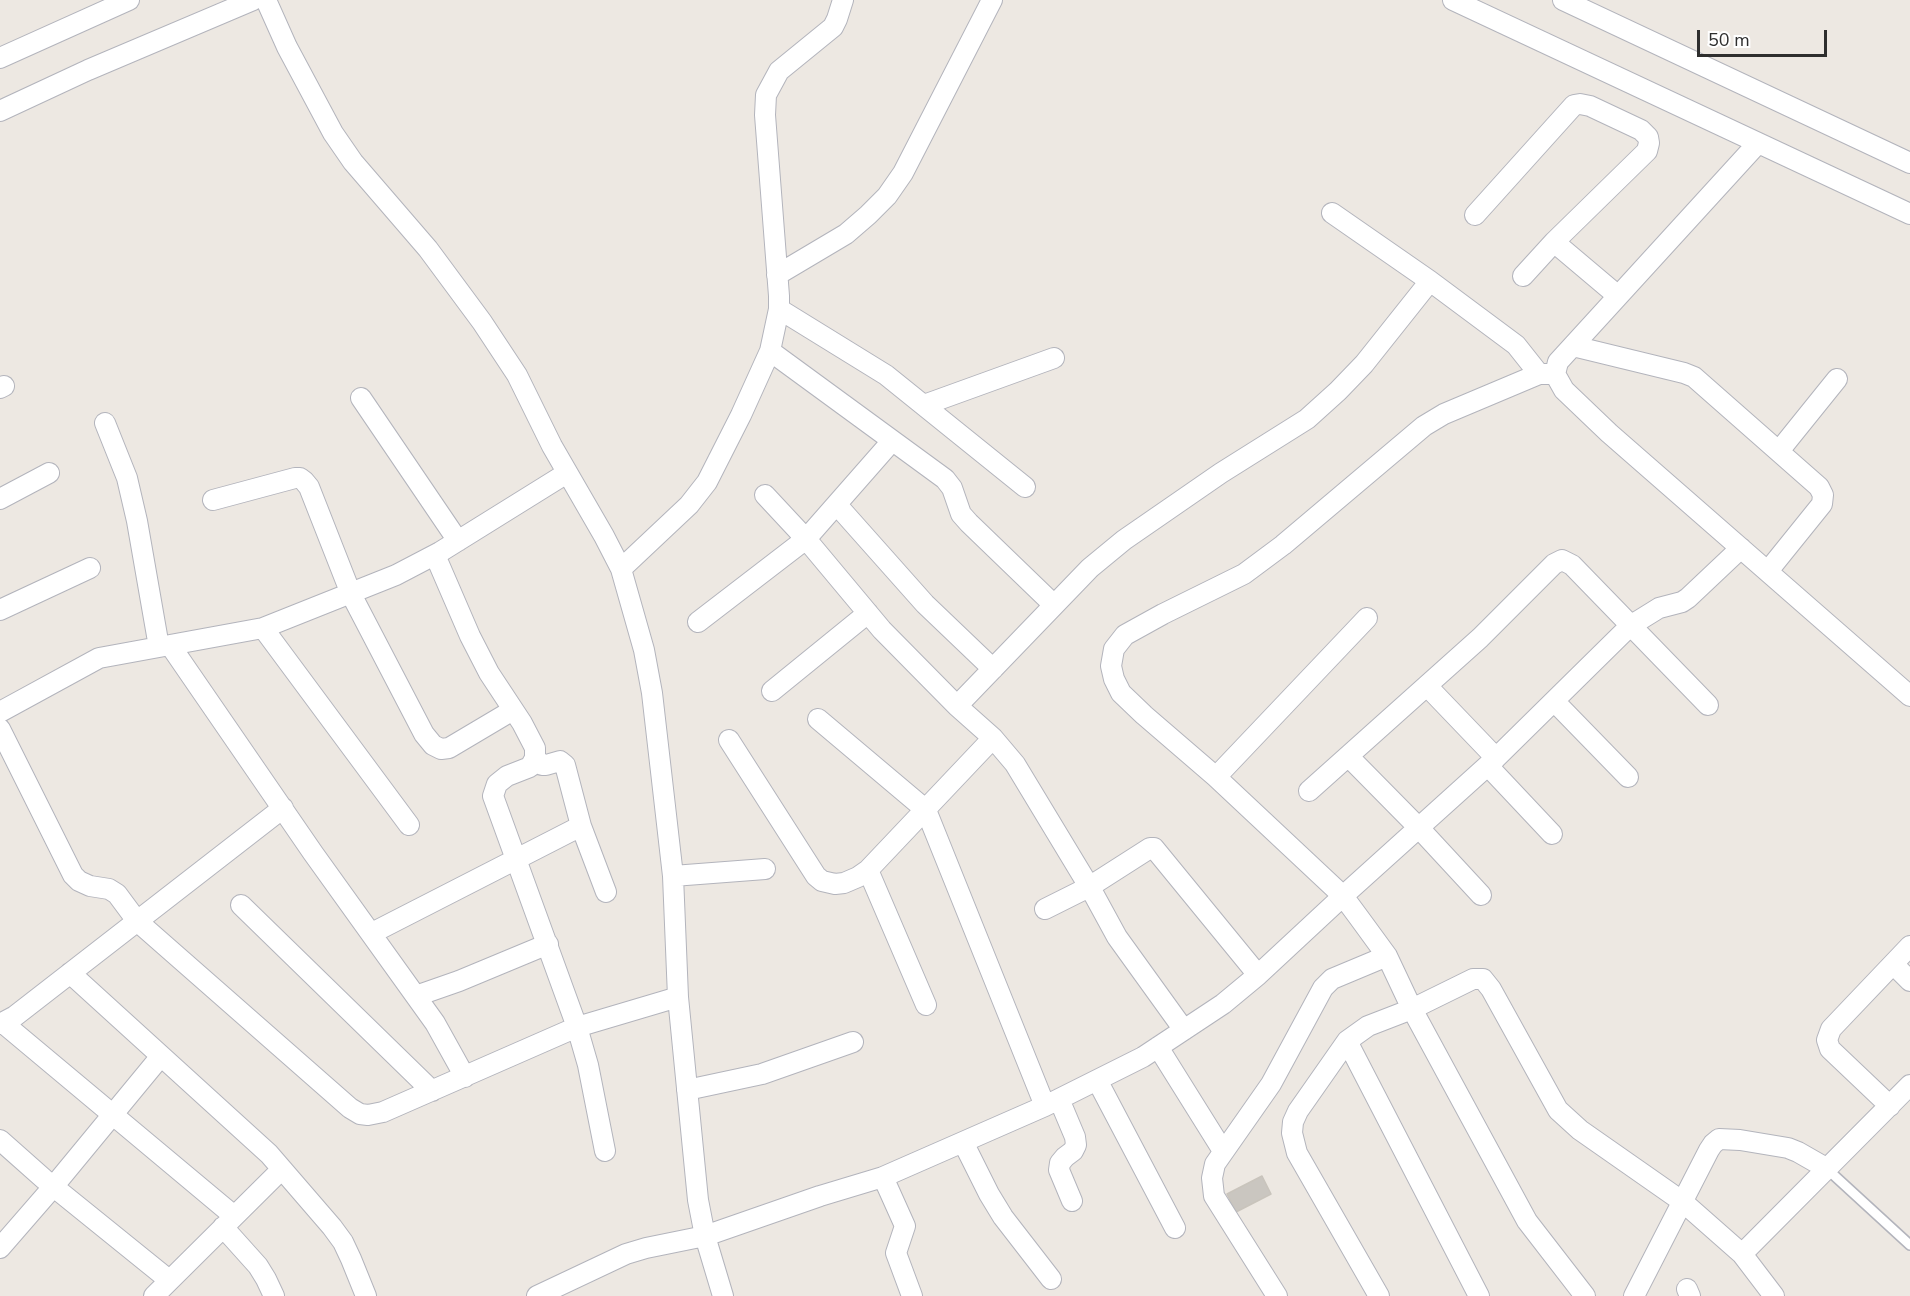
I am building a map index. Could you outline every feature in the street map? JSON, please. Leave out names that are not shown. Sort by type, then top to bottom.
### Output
[{"type":"street","points":[[0,58],[129,0]]},
{"type":"street","points":[[0,111],[88,70],[253,0]]},
{"type":"street","points":[[266,0],[287,47],[333,133],[353,162],[428,249],[482,322],[517,375],[567,473],[621,569],[644,650],[652,693],[673,876],[678,998],[698,1200],[705,1236],[723,1296]]},
{"type":"street","points":[[621,569],[689,505],[707,482],[770,351],[779,309],[765,115],[766,95],[779,71],[833,27],[843,0]]},
{"type":"street","points":[[777,275],[846,234],[887,196],[903,173],[992,0]]},
{"type":"street","points":[[1453,0],[1910,214]]},
{"type":"street","points":[[1563,0],[1910,163]]},
{"type":"street","points":[[1475,215],[1574,105],[1590,106],[1641,130],[1648,137],[1647,151],[1554,242],[1523,276]]},
{"type":"street","points":[[1585,1296],[1527,1221],[1412,1009],[1387,956],[1343,896],[1216,777],[1121,693],[1114,680],[1111,666],[1114,649],[1125,635],[1244,574],[1283,545],[1424,426],[1444,414],[1547,374],[1758,143]]},
{"type":"street","points":[[1332,213],[1430,281],[1516,345],[1609,433],[1910,696]]},
{"type":"street","points":[[1554,242],[1618,296]]},
{"type":"street","points":[[957,706],[1090,568],[1124,540],[1221,473],[1307,419],[1364,364],[1430,281]]},
{"type":"street","points":[[779,309],[886,375],[1025,487]]},
{"type":"street","points":[[1573,346],[1694,377],[1819,487],[1824,499],[1822,504],[1768,571]]},
{"type":"street","points":[[770,351],[945,479],[952,488],[961,514],[1054,605]]},
{"type":"street","points":[[924,405],[1054,358]]},
{"type":"street","points":[[1779,452],[1837,379]]},
{"type":"street","points":[[361,398],[458,541]]},
{"type":"street","points":[[105,423],[130,489],[165,646],[435,1023],[465,1077]]},
{"type":"street","points":[[698,622],[806,540],[892,441]]},
{"type":"street","points":[[0,499],[49,473]]},
{"type":"street","points":[[0,712],[99,658],[263,628],[351,594],[435,555],[567,473]]},
{"type":"street","points":[[213,500],[300,478],[309,487],[351,594],[424,734],[433,745],[441,749],[449,748],[513,710]]},
{"type":"street","points":[[765,495],[882,630],[957,706],[993,738],[1016,764],[1117,937],[1184,1030]]},
{"type":"street","points":[[837,505],[925,604],[993,669]]},
{"type":"street","points":[[537,1296],[626,1254],[705,1236],[820,1196],[884,1177],[1052,1102],[1158,1047],[1223,1004],[1258,975],[1492,763],[1630,626],[1659,608],[1682,602],[1688,598],[1741,548]]},
{"type":"street","points":[[435,555],[470,636],[489,673],[534,748],[535,758],[530,766],[507,776],[497,784],[493,796],[577,1027],[588,1065],[605,1151]]},
{"type":"street","points":[[1309,791],[1480,638],[1554,564],[1562,560],[1572,565],[1708,705]]},
{"type":"street","points":[[0,610],[90,568]]},
{"type":"street","points":[[772,691],[868,613]]},
{"type":"street","points":[[1216,777],[1367,618]]},
{"type":"street","points":[[263,628],[409,825]]},
{"type":"street","points":[[1427,686],[1552,834]]},
{"type":"street","points":[[1554,701],[1628,777]]},
{"type":"street","points":[[818,719],[926,810],[1052,1102],[1075,1137],[1076,1145],[1060,1163],[1059,1170],[1072,1201]]},
{"type":"street","points":[[0,729],[73,874],[84,884],[110,889],[117,894],[137,921],[350,1108],[360,1114],[383,1112],[577,1027],[678,998]]},
{"type":"street","points":[[729,740],[816,876],[828,883],[843,883],[858,878],[868,870],[993,738]]},
{"type":"street","points":[[1348,756],[1481,895]]},
{"type":"street","points":[[535,758],[542,765],[560,761],[565,765],[581,826],[606,892]]},
{"type":"street","points":[[274,1296],[258,1266],[228,1222],[113,1114],[1,1024],[15,1016],[283,808]]},
{"type":"street","points":[[372,933],[581,826]]},
{"type":"street","points":[[1045,909],[1089,887],[1150,848],[1154,848],[1258,975]]},
{"type":"street","points":[[673,876],[765,869]]},
{"type":"street","points":[[868,870],[926,1005]]},
{"type":"street","points":[[241,905],[432,1091]]},
{"type":"street","points":[[416,996],[459,981],[548,944]]},
{"type":"street","points":[[1890,1106],[1830,1049],[1827,1040],[1831,1029],[1910,946]]},
{"type":"street","points":[[1277,1296],[1214,1196],[1212,1178],[1215,1164],[1271,1084],[1323,988],[1332,980],[1387,956]]},
{"type":"street","points":[[1893,964],[1910,981]]},
{"type":"street","points":[[70,973],[269,1154],[332,1227],[351,1259],[366,1296]]},
{"type":"street","points":[[1379,1296],[1297,1153],[1292,1133],[1293,1122],[1298,1111],[1347,1041],[1368,1026],[1412,1009],[1473,979],[1483,979],[1491,989],[1558,1110],[1580,1130],[1683,1202],[1742,1254],[1774,1296]]},
{"type":"street","points":[[1347,1041],[1479,1296]]},
{"type":"street","points":[[687,1090],[762,1074],[853,1042]]},
{"type":"street","points":[[1158,1047],[1223,1151]]},
{"type":"street","points":[[0,1248],[161,1056]]},
{"type":"street","points":[[1097,1080],[1175,1228]]},
{"type":"street","points":[[1742,1254],[1910,1085]]},
{"type":"street","points":[[1634,1296],[1713,1144],[1719,1139],[1788,1148],[1826,1168]]},
{"type":"street","points":[[0,1140],[169,1280]]},
{"type":"street","points":[[963,1142],[999,1210],[1051,1279]]},
{"type":"street","points":[[154,1296],[282,1169]]},
{"type":"street","points":[[884,1177],[905,1226],[896,1253],[912,1296]]},
{"type":"lane","points":[[1826,1168],[1910,1245]]},
{"type":"building","points":[[1262,1176],[1271,1194],[1236,1212],[1227,1194]]}]
